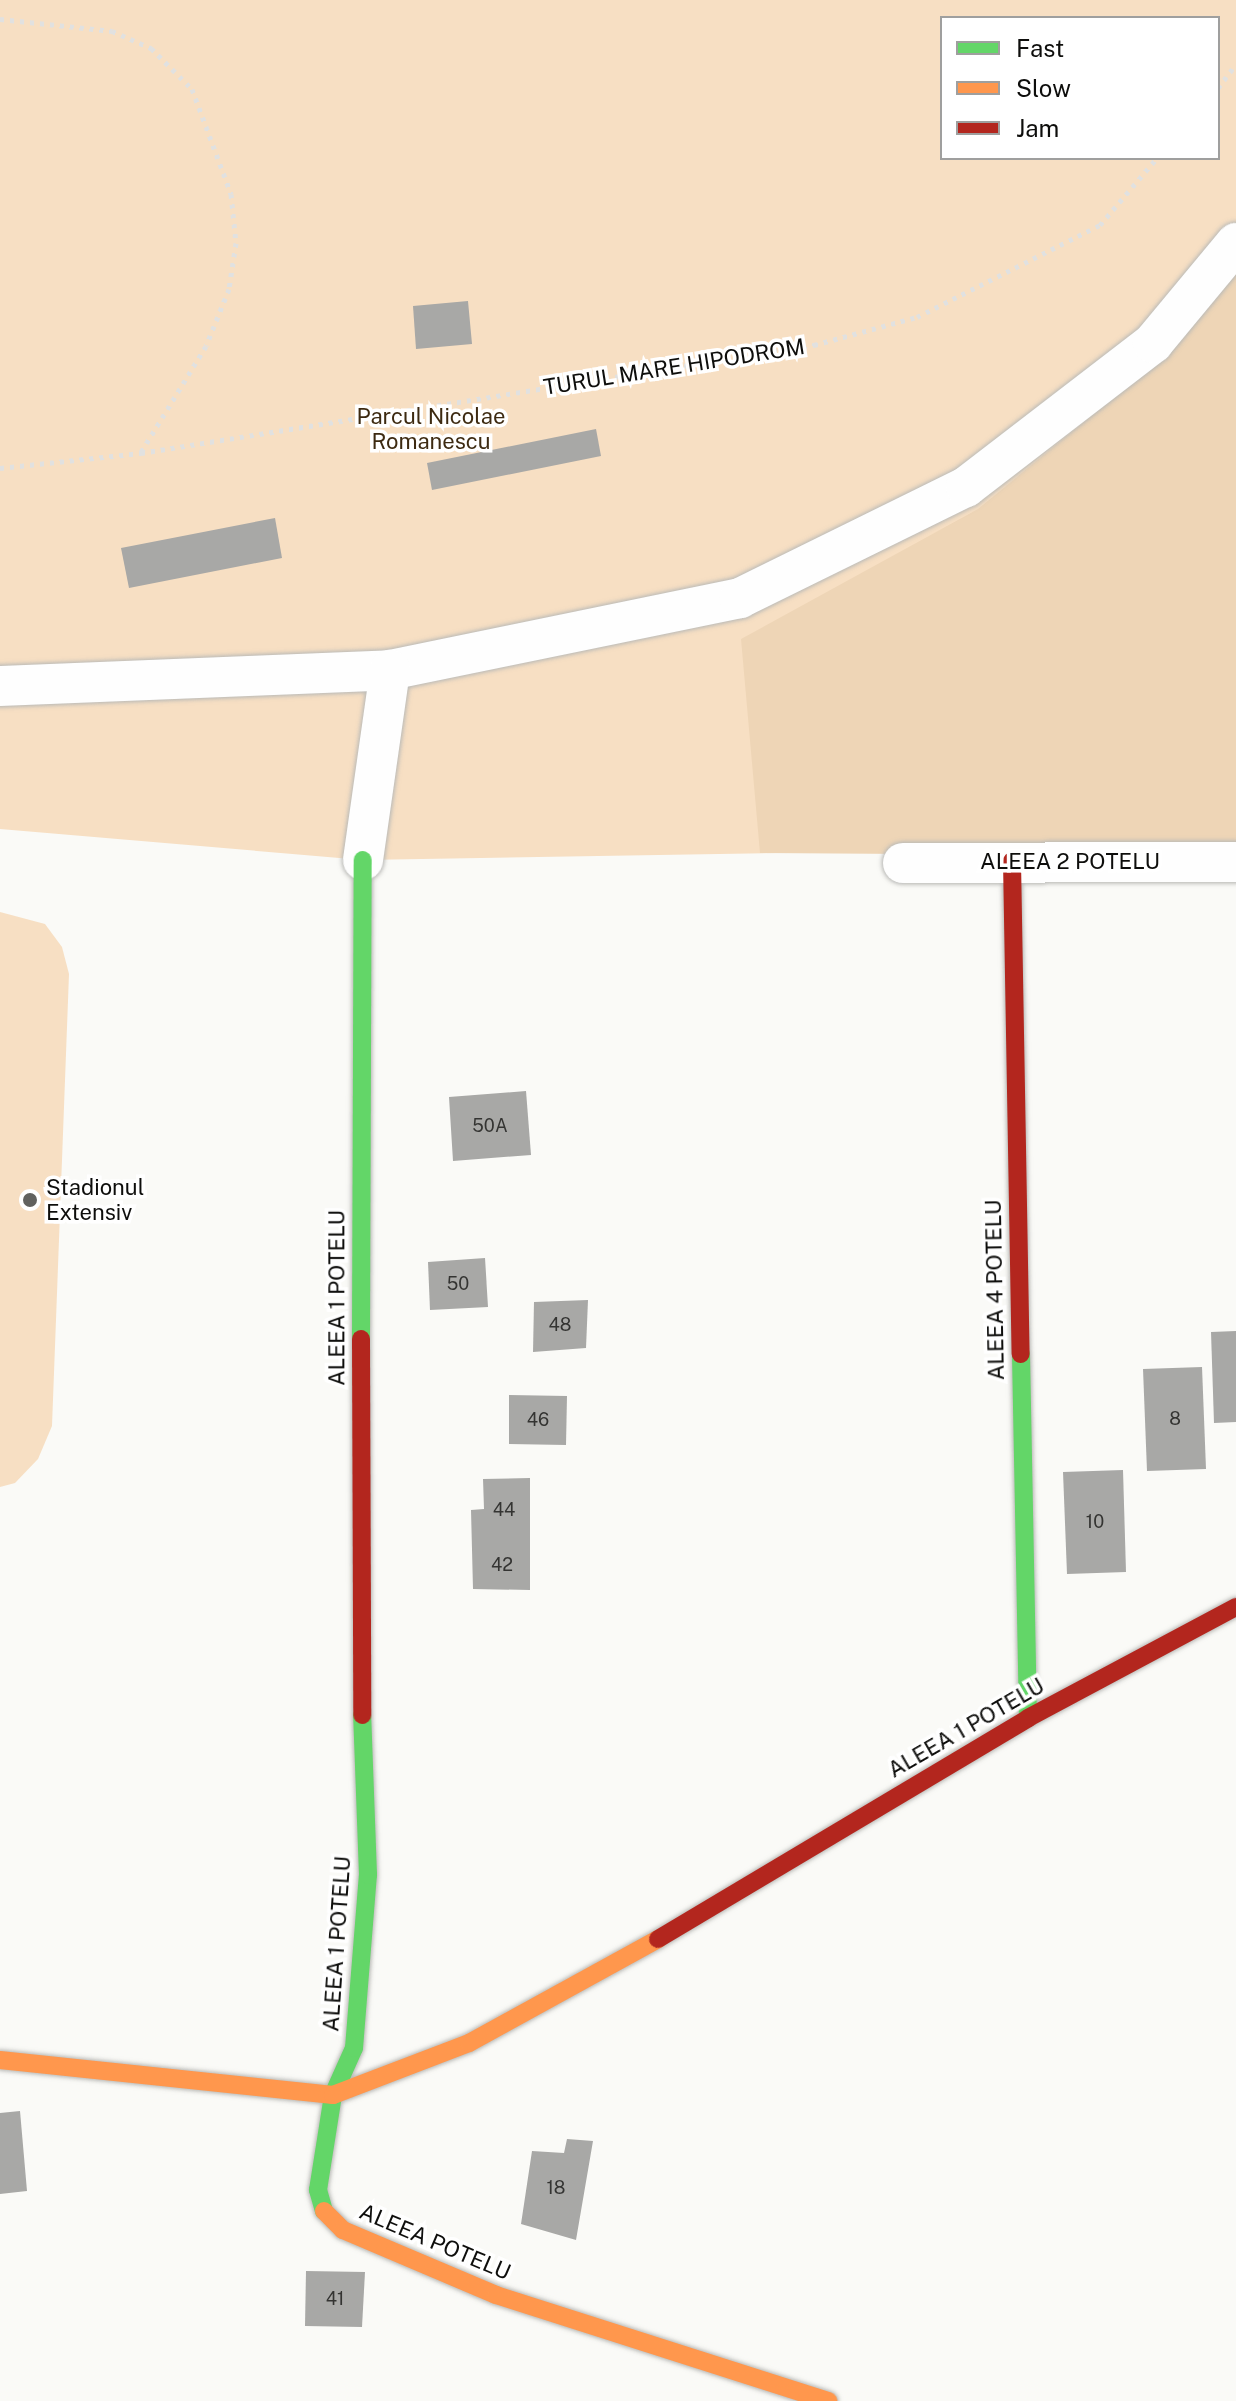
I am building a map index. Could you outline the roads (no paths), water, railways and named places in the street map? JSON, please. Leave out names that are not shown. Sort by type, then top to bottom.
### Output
[{"type":"street","points":[[0,686],[390,670],[740,598],[966,487],[1153,343],[1236,243]]},
{"type":"street","points":[[363,860],[390,670]]},
{"type":"street","name":"ALEEA 1 POTELU","points":[[333,2095],[354,2048],[368,1875],[360,1653],[363,860]]},
{"type":"street","name":"ALEEA 4 POTELU","points":[[1012,861],[1028,1718]]},
{"type":"street","name":"ALEEA 2 POTELU","points":[[903,863],[1236,862]]},
{"type":"street","name":"ALEEA 1 POTELU","points":[[333,2095],[469,2043],[668,1933],[1028,1718],[1236,1607]]},
{"type":"street","points":[[0,2060],[333,2095]]},
{"type":"street","name":"ALEEA POTELU","points":[[333,2095],[318,2190],[322,2209],[343,2230],[496,2295],[829,2401]]},
{"type":"place","name":"Stadionul Extensiv","points":[[30,1200]]},
{"type":"park label","name":"Parcul Nicolae Romanescu","points":[[431,428]]}]
